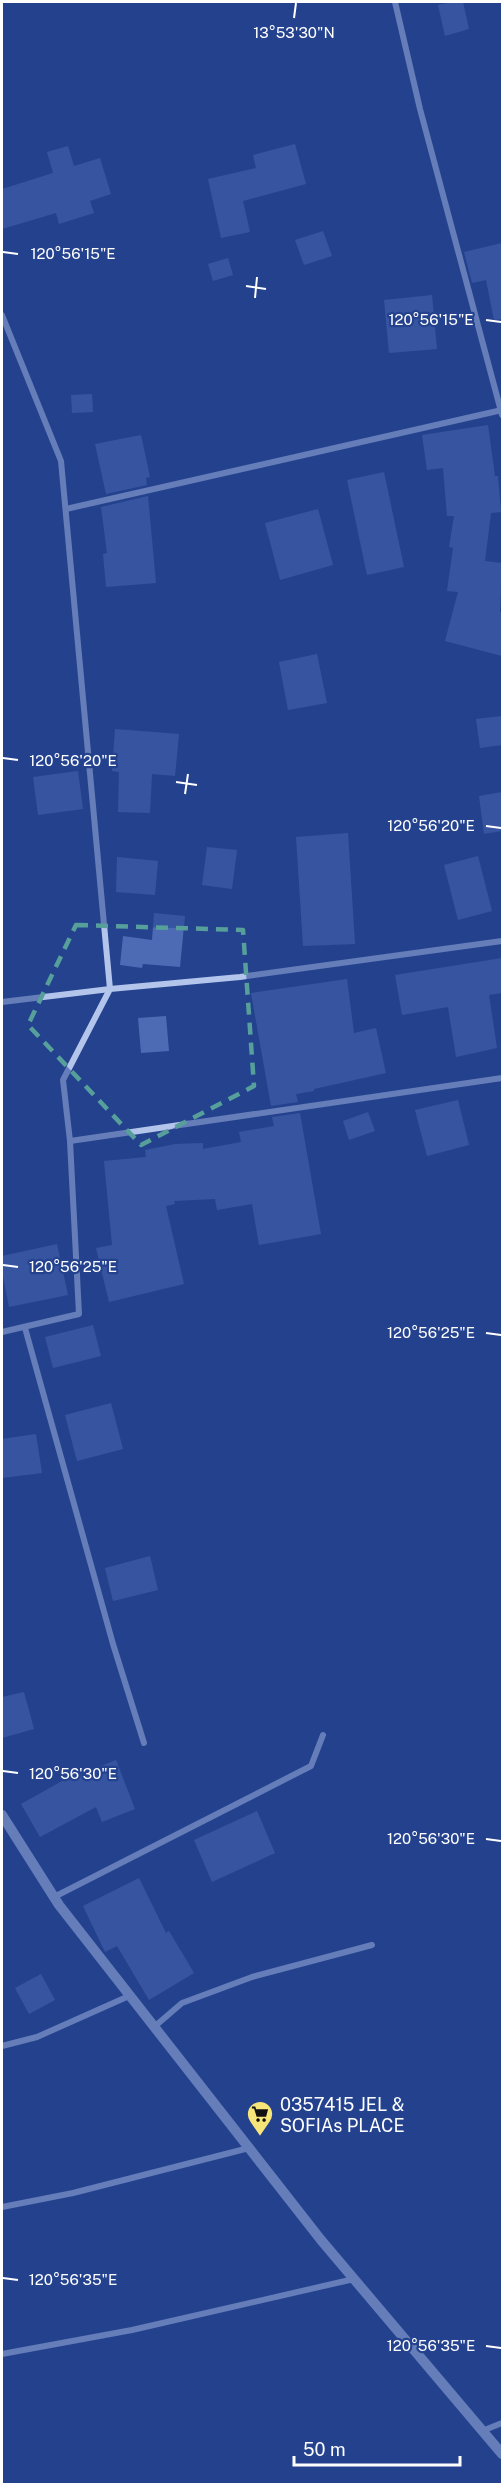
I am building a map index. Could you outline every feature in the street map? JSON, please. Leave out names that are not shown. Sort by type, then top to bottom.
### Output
[{"type":"street","points":[[66,509],[502,412],[420,109],[395,2]]},
{"type":"street","points":[[2,315],[61,461],[110,989],[63,1080],[70,1142],[79,1314],[2,1332]]},
{"type":"street","points":[[2,1002],[240,977],[502,941]]},
{"type":"street","points":[[70,1142],[502,1078]]},
{"type":"street","points":[[25,1328],[113,1644],[144,1743]]},
{"type":"street","points":[[54,1897],[311,1766],[323,1735]]},
{"type":"street","points":[[2,1815],[54,1897],[154,2028],[354,2280],[502,2454]]},
{"type":"street","points":[[154,2028],[182,2003],[252,1977],[372,1945]]},
{"type":"street","points":[[2,2046],[37,2037],[129,1996]]},
{"type":"street","points":[[2,2207],[73,2193],[249,2148]]},
{"type":"street","points":[[2,2354],[132,2330],[354,2280]]},
{"type":"street","points":[[482,2431],[502,2423]]},
{"type":"highlighted area","points":[[76,925],[243,930],[254,1086],[141,1145],[28,1025]]},
{"type":"building","points":[[463,2],[469,29],[445,36],[438,5]]},
{"type":"building","points":[[295,144],[306,184],[243,201],[250,232],[221,238],[208,179],[256,168],[253,155]]},
{"type":"building","points":[[68,146],[74,166],[100,158],[111,194],[90,201],[94,213],[59,224],[56,213],[2,229],[2,189],[53,173],[47,152]]},
{"type":"building","points":[[323,231],[332,256],[304,265],[295,240]]},
{"type":"building","points":[[502,243],[502,319],[494,320],[486,280],[472,283],[464,252]]},
{"type":"building","points":[[228,258],[233,275],[213,281],[208,264]]},
{"type":"building","points":[[432,295],[437,349],[389,353],[384,300]]},
{"type":"building","points":[[92,394],[93,412],[72,413],[71,395]]},
{"type":"building","points":[[488,425],[495,476],[498,476],[501,512],[491,513],[485,561],[502,563],[500,612],[502,613],[502,656],[445,641],[458,592],[447,591],[453,548],[449,547],[454,516],[447,516],[443,468],[427,470],[422,435]]},
{"type":"building","points":[[141,435],[150,477],[146,478],[147,485],[106,494],[95,444]]},
{"type":"building","points":[[384,472],[404,567],[367,575],[347,480]]},
{"type":"building","points":[[148,496],[156,583],[106,587],[103,554],[107,553],[101,507]]},
{"type":"building","points":[[318,509],[333,565],[280,580],[265,523]]},
{"type":"building","points":[[317,654],[327,703],[288,710],[279,662]]},
{"type":"building","points":[[502,716],[502,745],[480,748],[476,719]]},
{"type":"building","points":[[115,729],[179,734],[175,776],[152,774],[150,813],[118,812],[119,772],[112,771]]},
{"type":"building","points":[[78,771],[83,809],[38,815],[33,777]]},
{"type":"building","points":[[502,792],[502,831],[484,834],[479,796]]},
{"type":"building","points":[[348,833],[355,944],[303,946],[296,837]]},
{"type":"building","points":[[207,847],[237,850],[232,889],[202,885]]},
{"type":"building","points":[[478,856],[492,911],[458,920],[444,865]]},
{"type":"building","points":[[117,857],[158,861],[155,895],[116,892]]},
{"type":"building","points":[[154,913],[185,916],[180,967],[143,964],[142,968],[120,965],[123,936],[152,940]]},
{"type":"building","points":[[502,958],[502,993],[489,995],[497,1048],[456,1057],[448,1007],[402,1015],[395,975]]},
{"type":"building","points":[[347,979],[354,1033],[376,1028],[386,1073],[296,1094],[298,1102],[271,1106],[251,993]]},
{"type":"building","points":[[166,1016],[169,1051],[141,1053],[138,1018]]},
{"type":"building","points":[[458,1100],[469,1145],[427,1156],[415,1110]]},
{"type":"building","points":[[368,1112],[375,1131],[349,1140],[343,1121]]},
{"type":"building","points":[[300,1113],[321,1234],[259,1245],[252,1204],[217,1210],[215,1199],[174,1201],[175,1204],[166,1206],[184,1284],[109,1302],[96,1248],[112,1245],[104,1161],[146,1157],[145,1150],[175,1144],[203,1143],[203,1149],[241,1142],[239,1132],[274,1126],[272,1117]]},
{"type":"building","points":[[57,1244],[68,1295],[9,1307],[2,1271],[2,1256]]},
{"type":"building","points":[[93,1325],[101,1356],[53,1368],[45,1337]]},
{"type":"building","points":[[111,1403],[123,1449],[77,1461],[65,1415]]},
{"type":"building","points":[[36,1434],[42,1473],[2,1478],[2,1439]]},
{"type":"building","points":[[150,1556],[158,1590],[113,1601],[105,1568]]},
{"type":"building","points":[[24,1692],[34,1729],[2,1738],[2,1697]]},
{"type":"building","points":[[116,1760],[135,1809],[102,1822],[96,1807],[40,1837],[21,1804],[71,1776],[72,1778]]},
{"type":"building","points":[[257,1811],[275,1853],[212,1882],[194,1840]]},
{"type":"building","points":[[139,1878],[166,1933],[169,1931],[194,1973],[149,2000],[117,1946],[105,1952],[83,1906]]},
{"type":"building","points":[[41,1974],[55,2000],[29,2014],[15,1988]]},
{"type":"place","name":"0357415 JEL & SOFIAs PLACE","points":[[260,2137]]}]
